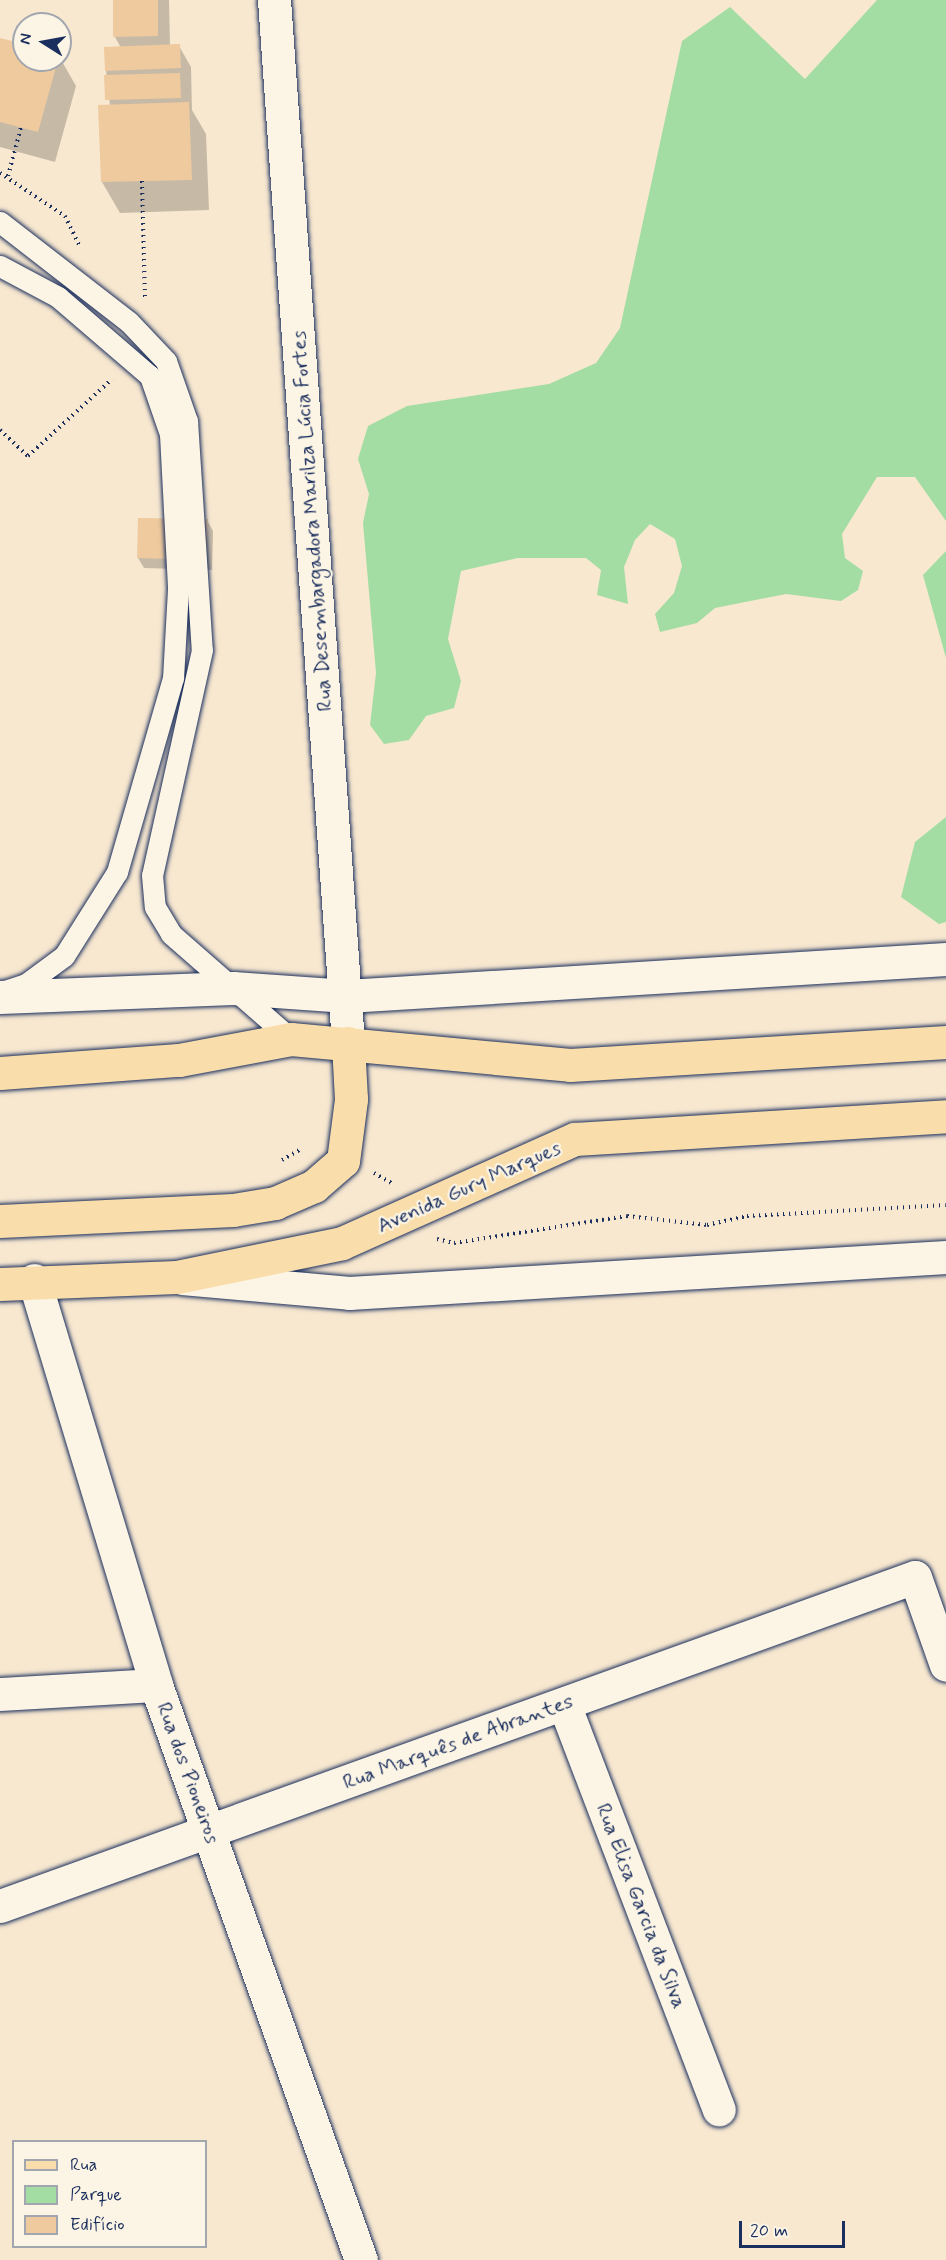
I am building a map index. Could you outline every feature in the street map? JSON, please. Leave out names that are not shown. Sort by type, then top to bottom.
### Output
[{"type":"main road","points":[[0,1072],[179,1060],[291,1038],[570,1065],[946,1041]]},
{"type":"main road","points":[[0,1221],[233,1210],[275,1203],[314,1186],[343,1161],[351,1099],[348,1043]]},
{"type":"main road","name":"Avenida Gury Marques","points":[[0,1284],[34,1280],[177,1277],[342,1243],[415,1214],[575,1139],[946,1116]]},
{"type":"street","name":"Rua Desembargadora Marilza Lúcia Fortes","points":[[274,0],[347,996],[348,1043]]},
{"type":"street","points":[[0,998],[233,988],[347,996],[946,959]]},
{"type":"street","name":"Avenida Gury Marques","points":[[177,1277],[349,1293],[946,1257]]},
{"type":"street","name":"Rua dos Pioneiros","points":[[34,1280],[156,1685],[361,2260]]},
{"type":"street","name":"Rua Marquês de Abrantes","points":[[0,1906],[915,1577],[946,1665]]},
{"type":"street","points":[[0,1694],[156,1685]]},
{"type":"street","name":"Rua Elisa Garcia da Silva","points":[[564,1704],[719,2109]]},
{"type":"lane","points":[[0,222],[129,322],[166,362],[187,421],[202,650],[152,875],[155,907],[171,934],[291,1038]]},
{"type":"lane","points":[[0,266],[58,297],[150,376],[170,434],[178,589],[173,678],[117,872],[64,956],[26,984],[0,993]]},
{"type":"path","points":[[8,176],[21,128]]},
{"type":"path","points":[[0,172],[65,216],[83,254]]},
{"type":"path","points":[[136,301],[145,309]]},
{"type":"path","points":[[274,1164],[300,1149],[343,1161],[390,1180],[415,1214],[440,1241],[454,1243],[627,1216],[707,1225],[747,1216],[946,1204]]},
{"type":"green space","points":[[877,0],[946,0],[946,521],[915,477],[877,477],[842,534],[845,558],[863,571],[858,590],[841,601],[786,594],[715,608],[697,623],[660,632],[655,614],[674,593],[682,566],[675,539],[650,524],[635,540],[624,567],[628,604],[597,595],[601,570],[586,558],[518,558],[461,571],[448,639],[461,681],[454,708],[426,716],[409,740],[384,744],[370,725],[376,673],[363,523],[369,494],[358,459],[368,426],[407,406],[549,384],[596,363],[620,328],[682,41],[730,7],[805,79]]},
{"type":"green space","points":[[946,551],[946,658],[923,575]]},
{"type":"green space","points":[[946,817],[946,922],[939,924],[901,897],[915,842]]},
{"type":"building","points":[[113,0],[158,0],[158,36],[113,37]]},
{"type":"building","points":[[0,38],[12,41],[12,72],[55,72],[38,132],[0,122]]},
{"type":"building","points":[[180,44],[181,68],[105,71],[104,47]]},
{"type":"building","points":[[180,73],[181,98],[105,100],[104,75]]},
{"type":"building","points":[[189,102],[192,180],[101,182],[98,105]]},
{"type":"building","points":[[138,518],[208,519],[207,560],[137,558]]}]
